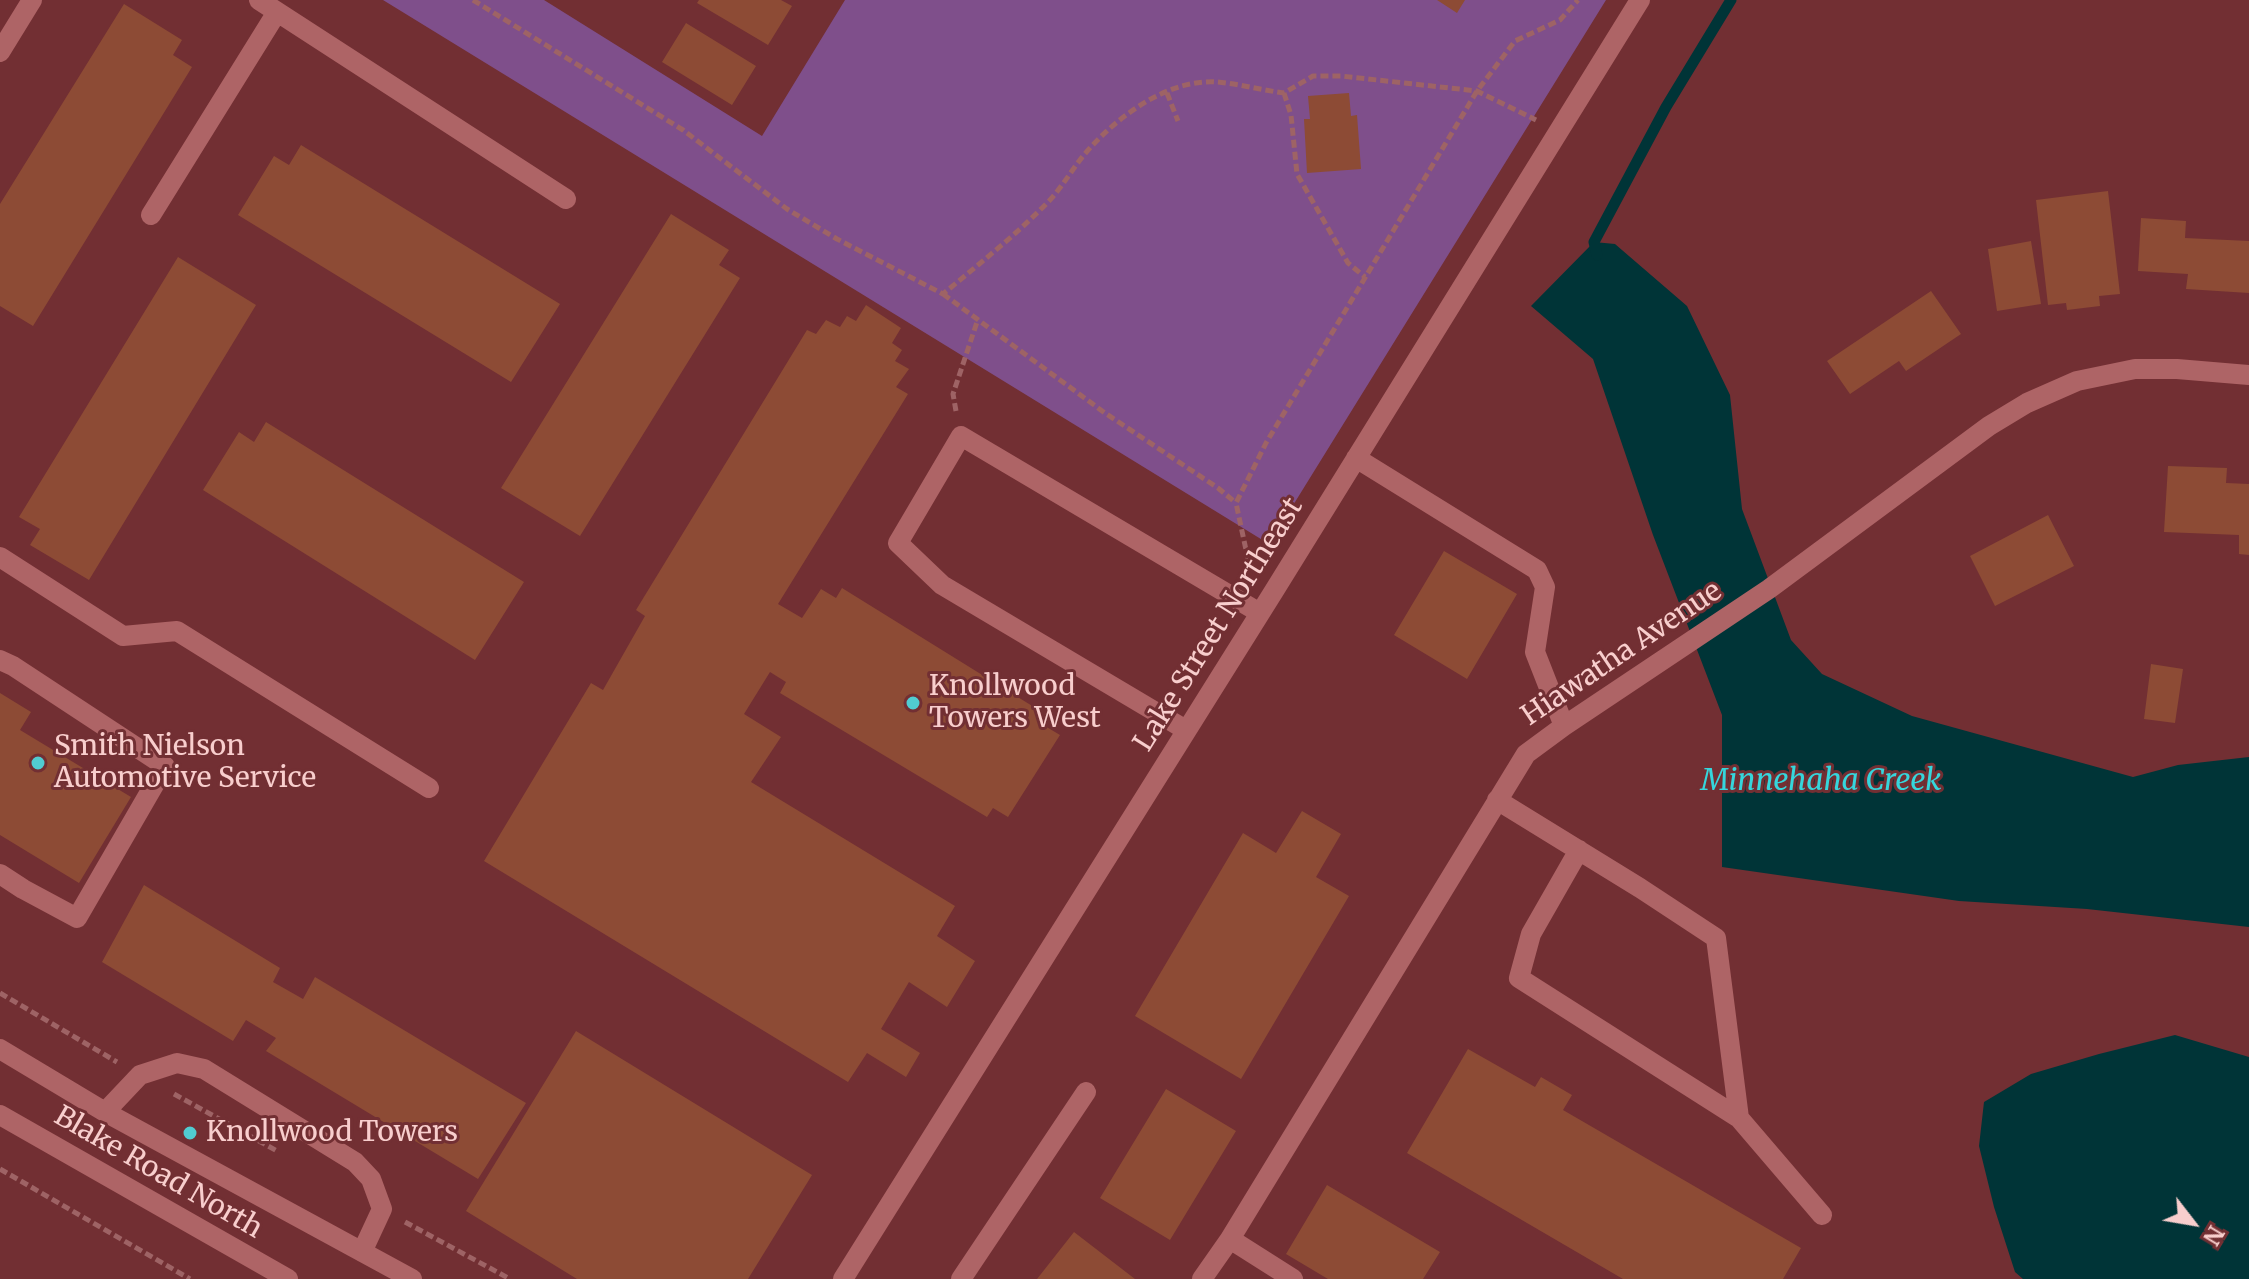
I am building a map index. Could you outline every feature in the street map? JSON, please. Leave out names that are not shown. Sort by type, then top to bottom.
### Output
[{"type":"street","points":[[0,52],[32,0]]},
{"type":"street","points":[[259,0],[566,199]]},
{"type":"street","name":"Lake Street Northeast","points":[[843,1279],[1640,0]]},
{"type":"street","points":[[151,215],[277,12]]},
{"type":"street","name":"Hiawatha Avenue","points":[[1202,1279],[1230,1239],[1526,754],[1769,589],[1989,426],[2027,403],[2077,381],[2135,369],[2249,375]]},
{"type":"street","points":[[1186,730],[942,585],[898,543],[961,436],[1260,613]]},
{"type":"street","points":[[1356,458],[1537,570],[1545,587],[1535,652],[1564,726]]},
{"type":"street","points":[[0,557],[123,636],[177,631],[429,788]]},
{"type":"street","points":[[0,660],[165,766],[77,918],[0,874]]},
{"type":"street","points":[[1497,800],[1716,938],[1739,1118]]},
{"type":"street","points":[[1579,850],[1531,934],[1519,978],[1739,1118],[1822,1215]]},
{"type":"street","name":"Blake Road North","points":[[0,1049],[105,1112],[412,1279]]},
{"type":"street","points":[[105,1112],[140,1075],[177,1063],[204,1069],[355,1162],[371,1179],[382,1209],[362,1252]]},
{"type":"street","points":[[961,1279],[1086,1092]]},
{"type":"street","name":"Blake Road North","points":[[0,1115],[288,1279]]},
{"type":"street","points":[[1230,1239],[1293,1279]]},
{"type":"path","points":[[473,0],[683,130],[787,209],[837,239],[943,294],[1105,413],[1218,488],[1236,503],[1249,564],[1274,591]]},
{"type":"path","points":[[1236,503],[1266,443],[1477,91],[1515,41],[1560,20],[1578,0]]},
{"type":"path","points":[[943,294],[1051,199],[1090,149],[1122,117],[1188,85],[1216,82],[1284,93],[1313,76],[1341,76],[1477,91],[1558,132]]},
{"type":"path","points":[[1167,93],[1178,121]]},
{"type":"path","points":[[1284,93],[1291,115],[1297,174],[1348,263],[1365,277]]},
{"type":"path","points":[[961,436],[953,394],[978,319]]},
{"type":"path","points":[[0,993],[287,1157]]},
{"type":"path","points":[[0,1169],[190,1279]]},
{"type":"path","points":[[382,1209],[510,1279]]},
{"type":"shaded area","points":[[383,0],[544,0],[762,136],[845,0],[1606,0],[1269,544]]},
{"type":"water","name":"Minnehaha Creek","points":[[1594,242],[1615,244],[1687,306],[1730,395],[1742,509],[1791,640],[1822,674],[1912,716],[2133,777],[2178,765],[2249,757],[2249,927],[2087,909],[1959,901],[1722,867],[1722,715],[1653,535],[1593,359],[1531,306]]},
{"type":"water","points":[[2175,1035],[2249,1057],[2249,1279],[2023,1279],[2015,1272],[1979,1146],[1984,1102],[2031,1074]]},
{"type":"building","points":[[699,0],[781,0],[792,6],[768,45],[697,3]]},
{"type":"building","points":[[1437,0],[1465,0],[1457,13]]},
{"type":"building","points":[[124,4],[182,40],[173,55],[192,67],[33,326],[0,306],[0,204]]},
{"type":"building","points":[[686,23],[756,66],[732,105],[662,62]]},
{"type":"building","points":[[1349,93],[1351,116],[1357,115],[1361,169],[1307,173],[1304,119],[1310,119],[1308,96]]},
{"type":"building","points":[[301,145],[560,304],[511,382],[238,215],[274,156],[289,165]]},
{"type":"building","points":[[2108,191],[2120,294],[2099,296],[2100,306],[2067,310],[2066,303],[2048,305],[2036,200]]},
{"type":"building","points":[[671,214],[729,250],[719,265],[740,278],[580,536],[501,488]]},
{"type":"building","points":[[2141,218],[2186,221],[2185,238],[2249,241],[2249,293],[2186,289],[2188,274],[2138,271]]},
{"type":"building","points":[[2031,241],[2041,304],[1997,311],[1988,249]]},
{"type":"building","points":[[178,257],[256,305],[89,580],[30,545],[40,529],[19,517]]},
{"type":"building","points":[[1931,291],[1961,334],[1906,371],[1899,361],[1850,394],[1827,361]]},
{"type":"building","name":"Knollwood Towers West","points":[[866,305],[901,328],[892,343],[902,350],[895,361],[909,369],[896,387],[908,394],[778,604],[802,618],[821,589],[836,598],[842,588],[1050,717],[1045,726],[1060,735],[1008,817],[993,808],[987,817],[780,693],[786,682],[770,672],[744,714],[781,737],[751,782],[955,906],[937,936],[975,961],[947,1007],[909,982],[881,1029],[920,1053],[906,1077],[867,1053],[848,1082],[484,861],[591,683],[603,690],[645,616],[636,610],[807,330],[816,334],[826,320],[840,327],[847,316],[856,321]]},
{"type":"building","points":[[266,422],[524,582],[475,660],[203,490],[239,432],[254,442]]},
{"type":"building","points":[[2168,466],[2227,468],[2226,483],[2249,484],[2249,555],[2239,554],[2239,535],[2164,532]]},
{"type":"building","points":[[2048,515],[2074,566],[1995,606],[1970,556]]},
{"type":"building","points":[[1444,551],[1517,594],[1467,679],[1394,635]]},
{"type":"building","points":[[2151,664],[2183,669],[2175,723],[2144,719]]},
{"type":"building","name":"Smith Nielson Automotive Service","points":[[0,693],[31,712],[20,730],[131,797],[79,883],[0,835]]},
{"type":"building","points":[[1302,811],[1341,834],[1316,877],[1349,896],[1241,1079],[1135,1016],[1243,833],[1276,853]]},
{"type":"building","points":[[144,885],[280,968],[273,982],[303,999],[315,977],[526,1103],[478,1179],[266,1051],[276,1038],[246,1020],[233,1041],[102,962]]},
{"type":"building","points":[[576,1031],[812,1175],[748,1279],[577,1279],[466,1211]]},
{"type":"building","points":[[1468,1049],[1535,1087],[1541,1077],[1572,1095],[1563,1110],[1801,1248],[1783,1279],[1623,1279],[1407,1153]]},
{"type":"building","points":[[1166,1089],[1236,1131],[1170,1240],[1100,1198]]},
{"type":"building","points":[[1327,1185],[1440,1252],[1423,1279],[1328,1279],[1286,1254]]},
{"type":"building","points":[[1074,1232],[1135,1279],[1037,1279]]},
{"type":"waterway","points":[[1597,255],[1594,242],[1666,107],[1731,0]]},
{"type":"place","name":"Knollwood Towers West","points":[[913,703]]},
{"type":"place","name":"Smith Nielson Automotive Service","points":[[38,763]]},
{"type":"place","name":"Knollwood Towers","points":[[190,1133]]}]
